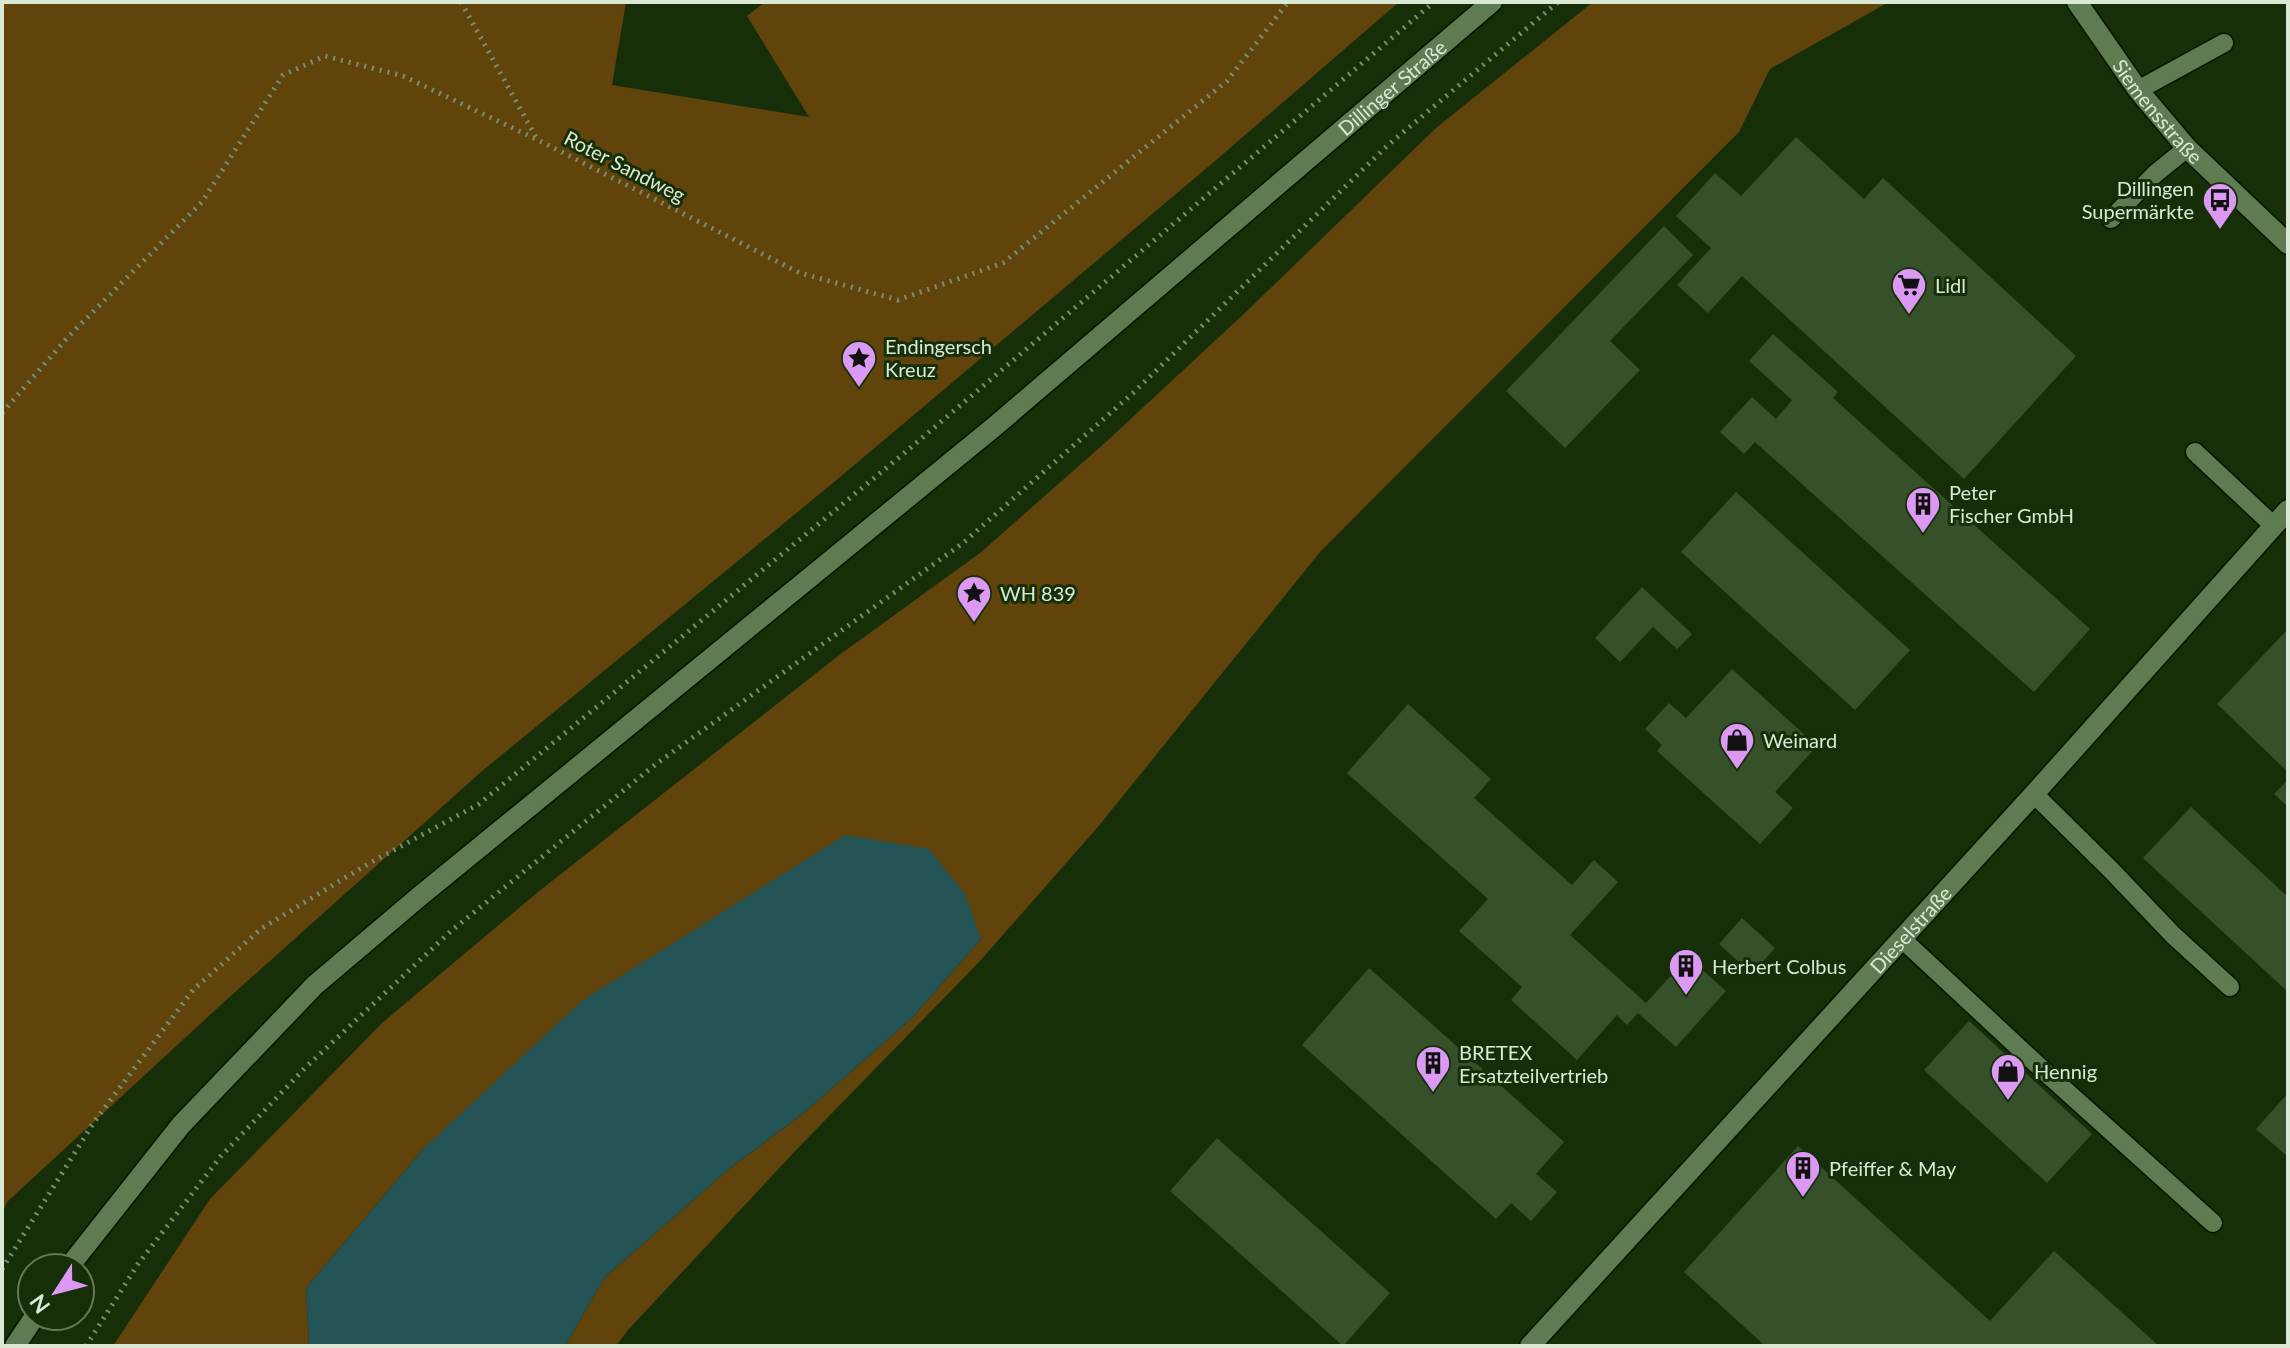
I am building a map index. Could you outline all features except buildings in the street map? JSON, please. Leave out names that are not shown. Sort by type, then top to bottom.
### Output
[{"type":"street","name":"Dillinger Straße","points":[[81,1252],[181,1125],[315,985],[994,427],[1492,2]]},
{"type":"street","name":"Siemensstraße","points":[[2077,2],[2138,90],[2187,148],[2288,244]]},
{"type":"street","name":"Dieselstraße","points":[[1530,1346],[2034,794],[2281,518]]},
{"type":"lane","points":[[2138,90],[2224,43]]},
{"type":"lane","points":[[2111,219],[2155,174],[2187,148]]},
{"type":"lane","points":[[2195,452],[2281,518]]},
{"type":"lane","points":[[2034,794],[2173,935],[2230,987]]},
{"type":"lane","points":[[1902,939],[2213,1223]]},
{"type":"path","points":[[461,2],[538,140]]},
{"type":"path","name":"Roter Sandweg","points":[[2,413],[68,337],[202,202],[283,75],[325,56],[403,76],[538,140],[800,273],[898,300],[1003,263],[1227,81],[1288,2]]},
{"type":"path","points":[[2,1269],[94,1122],[193,990],[262,928],[368,864],[479,804],[902,455],[1434,2]]},
{"type":"path","points":[[86,1346],[138,1264],[221,1156],[305,1068],[451,931],[656,764],[963,543],[1133,393],[1388,145],[1558,2]]},
{"type":"shaded area","points":[[2,2],[626,2],[612,85],[809,117],[747,16],[765,2],[1399,2],[839,478],[481,772],[224,1002],[8,1201],[2,1212]]},
{"type":"shaded area","points":[[1593,2],[1889,2],[1770,69],[1739,132],[1320,552],[1097,828],[980,961],[798,1148],[616,1346],[565,1346],[605,1277],[729,1169],[805,1112],[912,1018],[981,939],[425,1147],[306,1288],[309,1346],[113,1346],[210,1199],[382,1023],[538,892],[838,656],[980,553],[1247,311],[1436,128]]},
{"type":"water","points":[[845,835],[929,849],[965,894],[981,939],[912,1018],[805,1112],[729,1169],[605,1277],[565,1346],[309,1346],[306,1288],[425,1147],[583,1000]]},
{"type":"place","name":"Dillingen Supermärkte","points":[[2220,231]]},
{"type":"place","name":"Lidl","points":[[1909,316]]},
{"type":"place","name":"Endingersch Kreuz","points":[[859,389]]},
{"type":"place","name":"Peter Fischer GmbH","points":[[1923,535]]},
{"type":"place","name":"WH 839","points":[[974,624]]},
{"type":"place","name":"Weinard","points":[[1737,771]]},
{"type":"place","name":"Herbert Colbus","points":[[1686,997]]},
{"type":"place","name":"BRETEX Ersatzteilvertrieb","points":[[1433,1094]]},
{"type":"place","name":"Hennig","points":[[2008,1102]]},
{"type":"place","name":"Pfeiffer & May","points":[[1803,1199]]}]
